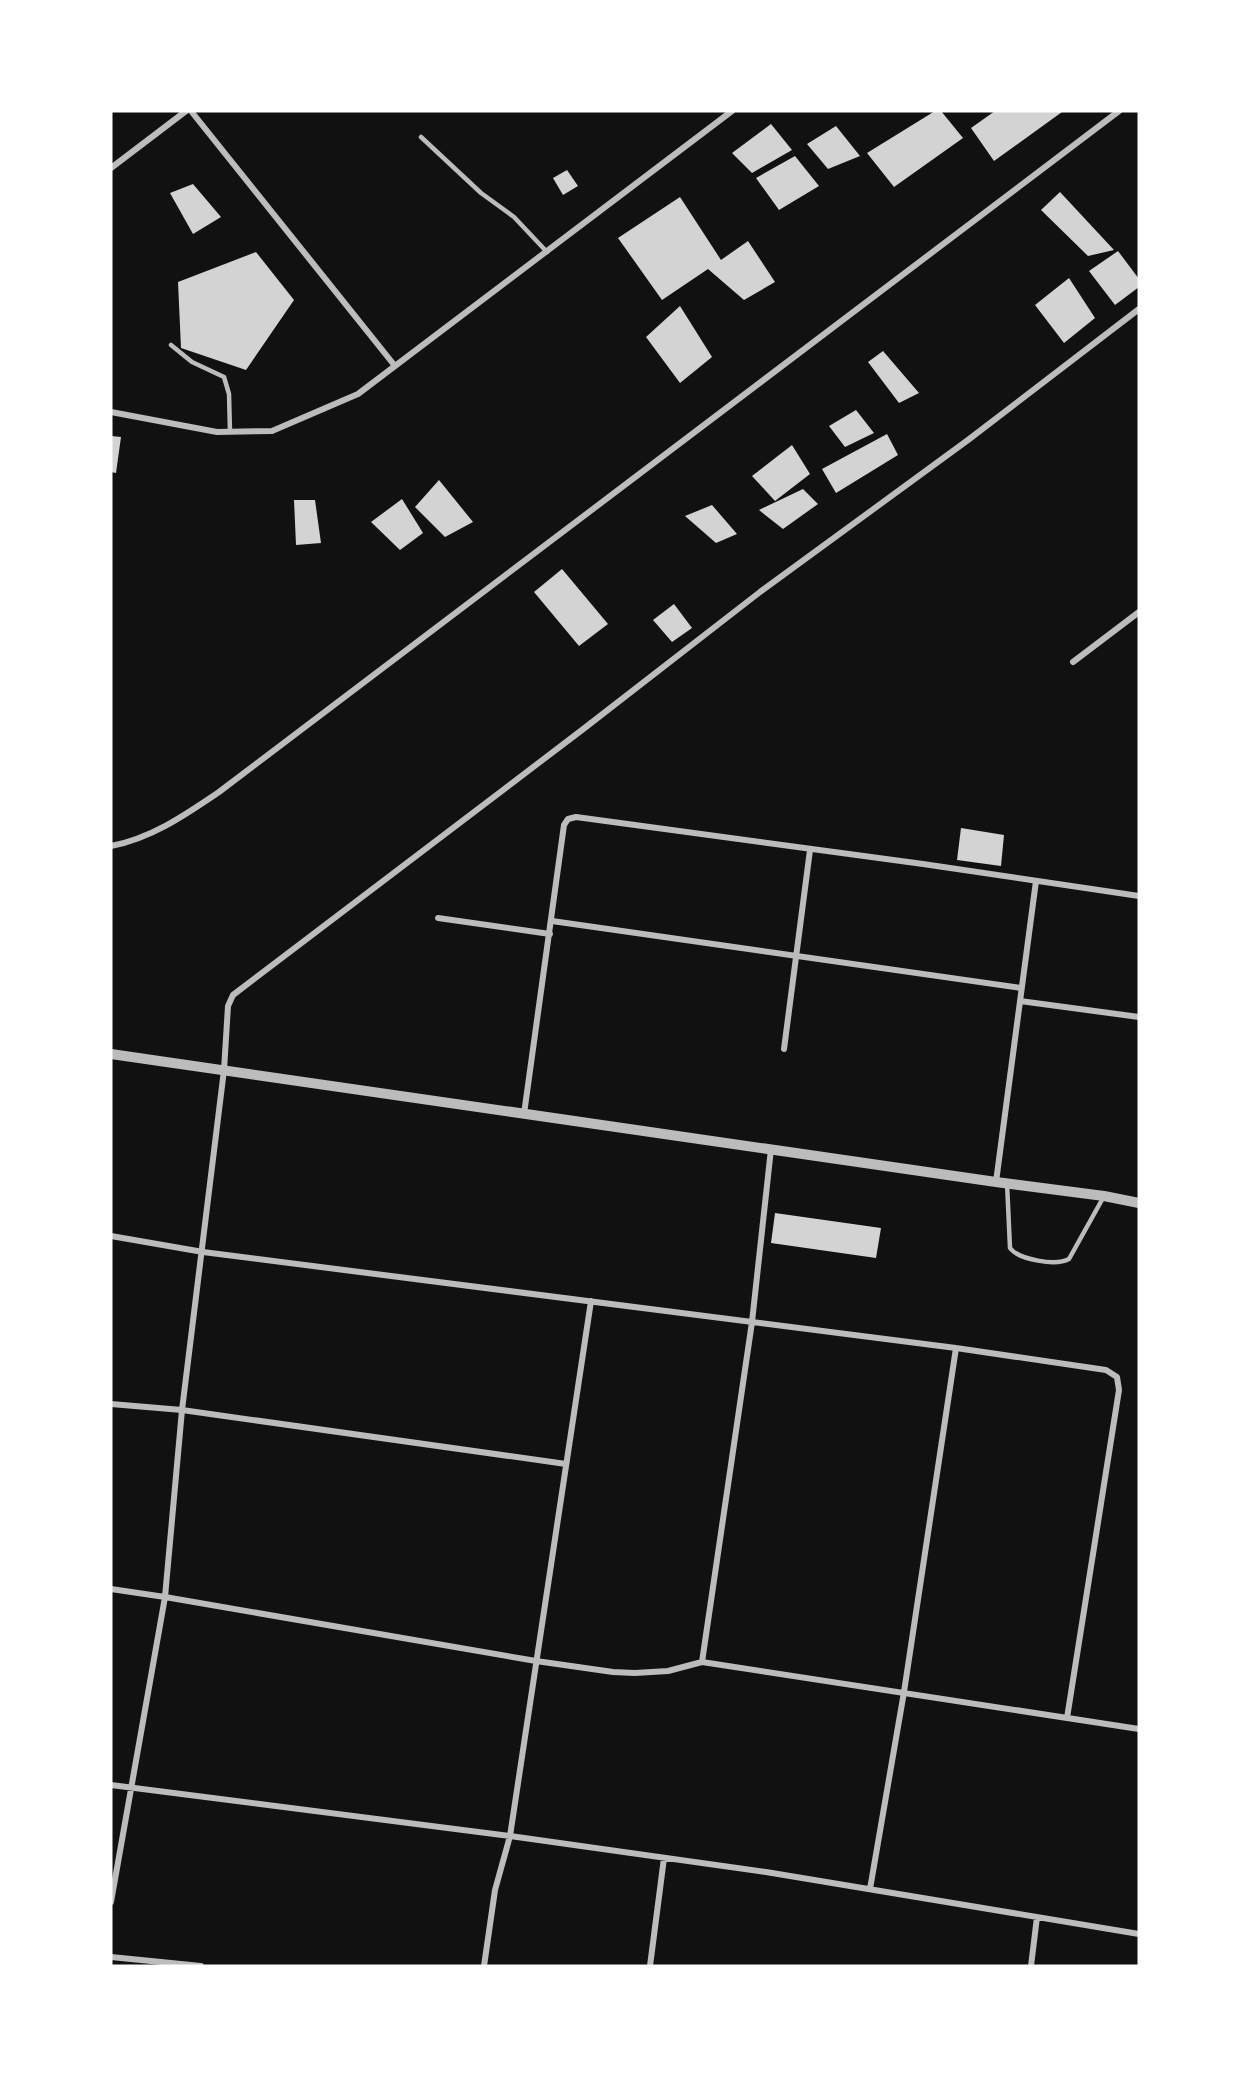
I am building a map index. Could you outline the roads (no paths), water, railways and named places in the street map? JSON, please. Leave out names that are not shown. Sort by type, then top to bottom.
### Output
[{"type":"street","points":[[111,168],[186,111]]},
{"type":"street","points":[[191,111],[395,366]]},
{"type":"street","points":[[111,846],[126,843],[170,825],[219,792],[1119,111]]},
{"type":"street","points":[[111,412],[217,432],[272,431],[358,394],[728,112]]},
{"type":"street","points":[[111,1902],[165,1597],[182,1410],[224,1070],[228,1006],[233,995],[760,592],[968,440],[1139,309]]},
{"type":"street","points":[[1073,662],[1139,612]]},
{"type":"street","points":[[524,1114],[564,825],[568,819],[576,817],[1139,896]]},
{"type":"street","points":[[784,1049],[798,957],[810,850]]},
{"type":"street","points":[[1002,1183],[1021,988],[1036,881]]},
{"type":"street","points":[[438,918],[550,934]]},
{"type":"street","points":[[552,921],[1021,988]]},
{"type":"street","points":[[1020,1001],[1139,1017]]},
{"type":"street","points":[[111,1054],[1104,1196],[1139,1203]]},
{"type":"street","points":[[702,1662],[752,1322],[771,1149]]},
{"type":"street","points":[[111,1236],[203,1252],[956,1348],[1106,1370],[1117,1377],[1119,1390],[1067,1718]]},
{"type":"street","points":[[484,1966],[495,1890],[510,1836],[591,1301]]},
{"type":"street","points":[[870,1889],[904,1692],[956,1348]]},
{"type":"street","points":[[111,1404],[182,1410],[566,1464]]},
{"type":"street","points":[[111,1589],[536,1661],[635,1673],[668,1671],[702,1662],[1139,1729]]},
{"type":"street","points":[[111,1785],[664,1858],[870,1889],[1139,1934]]},
{"type":"street","points":[[650,1966],[664,1858]]},
{"type":"street","points":[[1031,1966],[1037,1917]]},
{"type":"street","points":[[111,1957],[201,1966]]},
{"type":"lane","points":[[421,137],[481,193],[514,217],[547,252]]},
{"type":"lane","points":[[171,345],[192,362],[224,377],[229,394],[230,432]]},
{"type":"lane","points":[[1002,1183],[1010,1248],[1017,1256],[1058,1264],[1069,1260],[1104,1196]]}]
